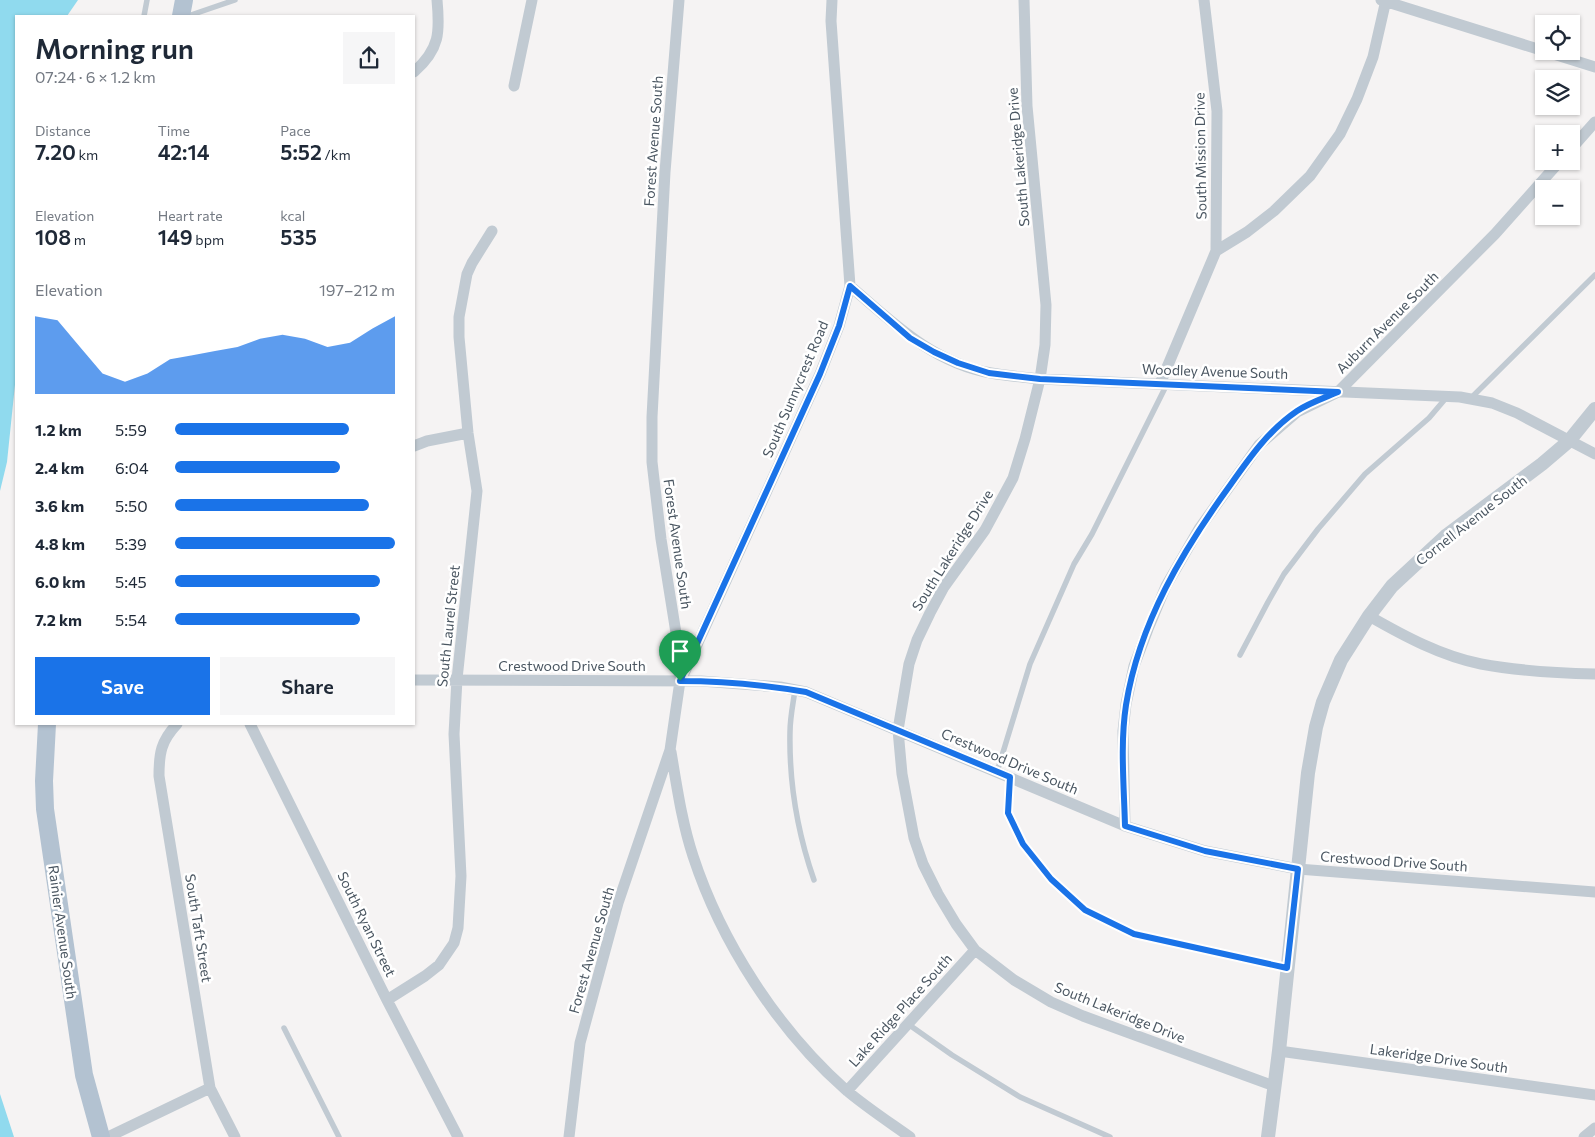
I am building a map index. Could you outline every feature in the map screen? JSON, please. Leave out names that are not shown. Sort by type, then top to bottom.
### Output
[{"type":"main road","points":[[181,15],[184,0]]},
{"type":"main road","name":"Rainier Avenue South","points":[[47,725],[44,781],[45,809],[84,1075],[101,1137]]},
{"type":"street","points":[[415,71],[426,60],[437,39],[439,26],[437,0]]},
{"type":"street","points":[[514,86],[532,0]]},
{"type":"street","name":"Forest Avenue South","points":[[569,1137],[580,1043],[618,903],[670,750],[680,681],[676,634],[660,539],[652,462],[652,417],[665,172],[679,0]]},
{"type":"street","name":"South Sunnycrest Road","points":[[680,681],[820,374],[839,326],[850,286],[831,21],[832,0]]},
{"type":"street","name":"South Lakeridge Drive","points":[[1024,0],[1027,106],[1046,305],[1045,346],[1040,379],[1013,478],[985,530],[944,587],[917,640],[908,664],[898,730],[902,774],[914,838],[923,864],[956,924],[976,950],[1014,980],[1051,1002],[1083,1016],[1274,1086]]},
{"type":"street","name":"South Mission Drive","points":[[1204,0],[1217,111],[1216,251]]},
{"type":"street","points":[[1163,384],[1216,251],[1247,232],[1281,204],[1310,176],[1340,134],[1357,100],[1373,57],[1384,1],[1535,48]]},
{"type":"street","points":[[1573,60],[1595,67]]},
{"type":"street","points":[[1580,139],[1595,122]]},
{"type":"street","name":"Auburn Avenue South","points":[[1125,826],[1123,731],[1126,704],[1134,666],[1166,586],[1199,529],[1259,445],[1296,412],[1338,392],[1495,234],[1552,170]]},
{"type":"street","name":"South Laurel Street","points":[[388,1000],[439,965],[454,943],[458,928],[461,876],[454,734],[457,680],[478,491],[468,433],[459,337],[459,317],[467,274],[492,231]]},
{"type":"street","name":"Woodley Avenue South","points":[[850,286],[910,338],[958,363],[989,373],[1040,379],[1447,396],[1470,399],[1492,403],[1517,413],[1595,454]]},
{"type":"street","name":"Cornell Avenue South","points":[[1268,1137],[1308,773],[1316,727],[1323,702],[1341,660],[1369,616],[1392,586],[1446,535],[1542,464],[1569,441],[1595,409]]},
{"type":"street","points":[[415,446],[427,441],[468,433]]},
{"type":"street","points":[[1369,616],[1428,647],[1479,664],[1518,670],[1595,674]]},
{"type":"street","name":"Crestwood Drive South","points":[[415,680],[701,681],[795,690],[806,692],[1125,826],[1205,851],[1298,869],[1595,892]]},
{"type":"street","name":"South Taft Street","points":[[176,725],[160,748],[159,776],[210,1088],[235,1137]]},
{"type":"street","name":"South Ryan Street","points":[[250,725],[458,1137]]},
{"type":"street","points":[[670,750],[680,805],[693,855],[707,894],[738,957],[786,1025],[821,1066],[846,1091],[910,1137]]},
{"type":"street","name":"Lake Ridge Place South","points":[[846,1091],[976,950]]},
{"type":"street","name":"Lakeridge Drive South","points":[[1278,1051],[1595,1094]]},
{"type":"street","points":[[108,1137],[210,1088]]},
{"type":"street","points":[[1584,1137],[1595,1128]]},
{"type":"lane","points":[[144,15],[147,0]]},
{"type":"lane","points":[[191,15],[234,0]]},
{"type":"lane","points":[[1470,399],[1595,275]]},
{"type":"lane","points":[[997,772],[1030,664],[1074,564],[1092,534],[1163,384]]},
{"type":"lane","points":[[1240,655],[1284,574],[1318,529],[1364,474],[1429,418],[1447,396]]},
{"type":"lane","points":[[795,690],[790,732],[794,803],[805,855],[814,880]]},
{"type":"lane","points":[[1010,777],[1008,813],[1023,844],[1051,879],[1085,910],[1134,934],[1287,968]]},
{"type":"lane","points":[[908,1024],[1020,1097],[1110,1137]]},
{"type":"lane","points":[[284,1028],[339,1137]]},
{"type":"water","points":[[0,0],[78,0],[68,15],[15,15],[15,385],[7,462],[0,491]]},
{"type":"water","points":[[0,1094],[14,1137],[0,1137]]},
{"type":"route","points":[[850,286],[910,338],[958,363],[989,373],[1040,379],[1338,392],[1296,412],[1276,428],[1259,445],[1199,529],[1166,586],[1134,666],[1126,704],[1123,731],[1125,826],[1205,851],[1298,869],[1287,968],[1134,934],[1085,910],[1051,879],[1023,844],[1008,813],[1010,777],[806,692],[701,681],[680,681],[820,374],[839,326],[850,286]]}]
